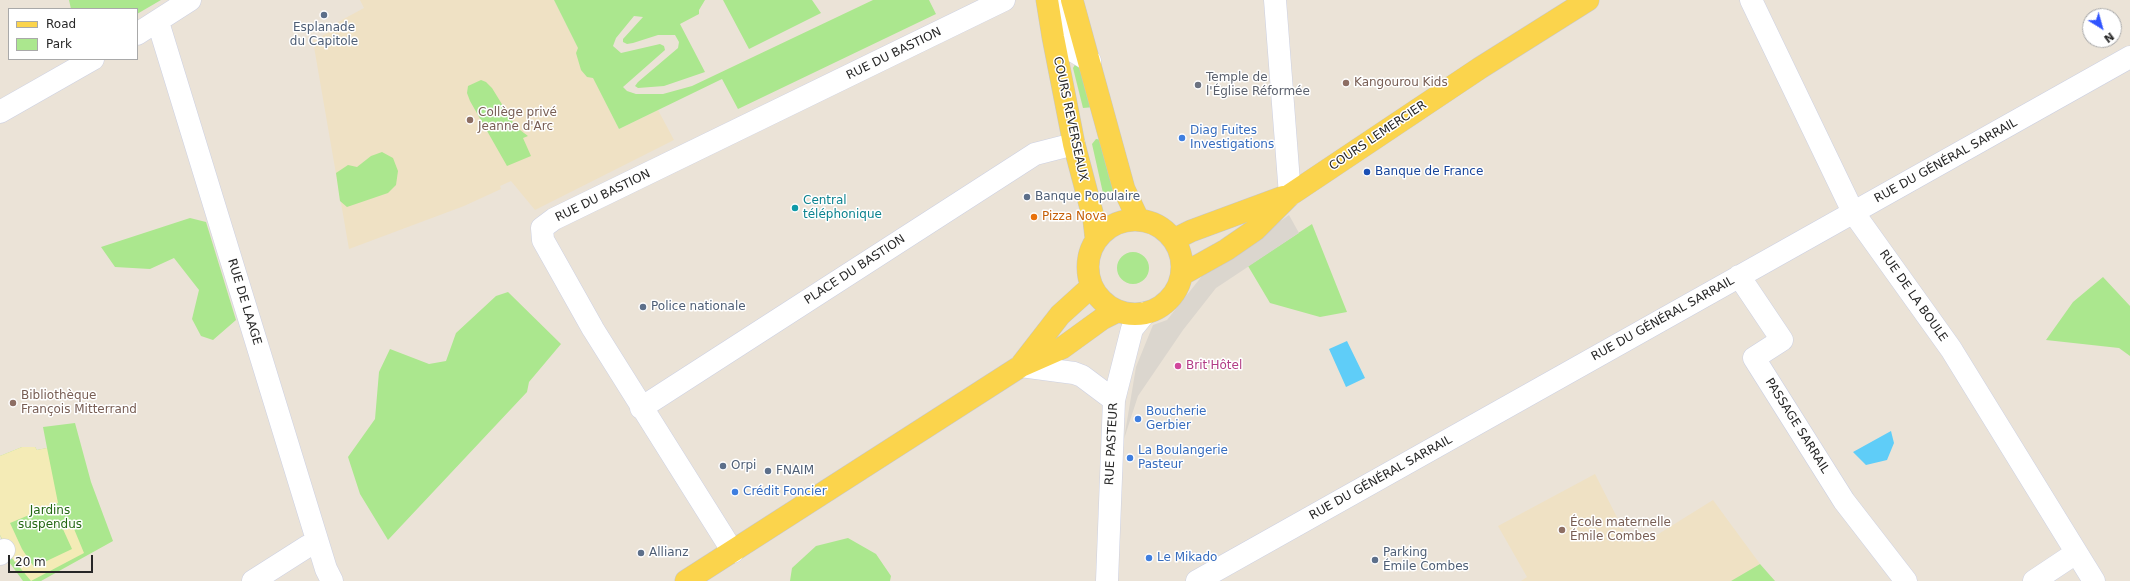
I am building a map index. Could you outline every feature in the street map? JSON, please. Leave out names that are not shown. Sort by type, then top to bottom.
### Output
[{"type":"main road","name":"COURS REVERSEAUX","points":[[1047,0],[1074,144],[1094,220],[1096,238]]},
{"type":"main road","points":[[1072,0],[1124,189],[1138,220]]},
{"type":"main road","name":"COURS LEMERCIER","points":[[1183,274],[1226,250],[1255,230],[1290,195],[1480,68],[1588,0]]},
{"type":"main road","name":"COURS LEMERCIER","points":[[1174,239],[1190,231],[1290,195]]},
{"type":"main road","points":[[1138,220],[1152,222],[1165,229],[1174,239],[1183,263],[1183,274],[1178,288],[1170,300],[1159,309],[1145,313],[1118,311],[1101,300],[1092,286],[1088,272],[1089,258],[1096,238],[1112,226],[1125,221],[1138,220]]},
{"type":"main road","points":[[1021,366],[1060,315],[1092,286]]},
{"type":"main road","points":[[686,581],[1021,366],[1062,348],[1102,319],[1118,311]]},
{"type":"street","points":[[138,33],[158,22],[190,0]]},
{"type":"street","name":"RUE DU BASTION","points":[[733,552],[641,408],[593,329],[543,240],[542,228],[554,219],[1004,0]]},
{"type":"street","points":[[1060,0],[1070,44],[1075,52],[1090,61]]},
{"type":"street","points":[[1275,0],[1290,195]]},
{"type":"street","name":"RUE DE LA BOULE","points":[[1752,0],[1853,212],[1951,349],[2094,581]]},
{"type":"street","name":"RUE DE LAAGE","points":[[158,22],[321,564]]},
{"type":"street","name":"RUE DU GÉNÉRAL SARRAIL","points":[[1199,580],[2130,57]]},
{"type":"street","points":[[0,112],[91,60]]},
{"type":"street","name":"PLACE DU BASTION","points":[[641,408],[1035,154],[1074,144]]},
{"type":"street","name":"PASSAGE SARRAIL","points":[[1739,276],[1782,340],[1754,358],[1844,501],[1906,581]]},
{"type":"street","name":"RUE PASTEUR","points":[[1107,581],[1114,400],[1132,329],[1145,313]]},
{"type":"street","points":[[1021,366],[1074,373],[1082,376],[1114,400]]},
{"type":"street","points":[[2034,581],[2076,553]]},
{"type":"street","points":[[253,581],[321,564]]},
{"type":"shaded area","name":"Collège privé Jeanne d'Arc","points":[[360,0],[554,0],[619,129],[658,110],[674,140],[535,210],[511,181],[500,186],[501,189],[464,206],[349,249],[313,41],[340,26],[338,22],[364,8]]},
{"type":"shaded area","points":[[1289,215],[1299,233],[1216,288],[1183,330],[1138,396],[1124,439],[1136,367],[1153,325],[1167,320],[1202,276]]},
{"type":"shaded area","name":"École maternelle Émile Combes","points":[[1595,474],[1628,539],[1638,534],[1644,543],[1713,500],[1760,564],[1731,581],[1521,581],[1527,577],[1498,526]]},
{"type":"green space","points":[[69,0],[161,0],[138,13],[138,8],[71,8]]},
{"type":"green space","points":[[554,0],[705,0],[699,10],[699,14],[680,24],[705,72],[664,86],[638,88],[635,86],[638,82],[678,48],[679,42],[675,35],[658,35],[633,43],[627,44],[623,42],[623,39],[643,17],[634,16],[616,38],[613,46],[621,53],[660,44],[664,46],[665,50],[623,87],[627,91],[636,94],[663,94],[692,86],[873,0],[929,0],[936,14],[738,109],[722,79],[619,129],[593,78],[587,77],[581,70],[576,53],[578,48]]},
{"type":"green space","points":[[723,0],[812,0],[821,13],[749,49]]},
{"type":"green space","points":[[1076,63],[1080,64],[1094,107],[1083,108],[1073,68]]},
{"type":"green space","points":[[481,80],[486,82],[492,88],[516,127],[528,136],[523,138],[531,156],[507,166],[470,101],[467,93],[468,86]]},
{"type":"green space","points":[[1096,139],[1102,140],[1113,191],[1103,193],[1092,144]]},
{"type":"green space","points":[[382,152],[393,158],[398,171],[396,185],[388,193],[347,207],[340,201],[336,173],[348,165],[357,167],[371,156]]},
{"type":"green space","points":[[190,218],[206,222],[236,320],[213,340],[201,336],[192,319],[199,290],[174,258],[150,269],[115,267],[101,247]]},
{"type":"green space","points":[[1312,224],[1347,312],[1320,317],[1270,303],[1248,266]]},
{"type":"green space","points":[[1130,252],[1136,252],[1146,259],[1149,268],[1148,274],[1142,281],[1136,284],[1130,284],[1120,277],[1117,271],[1117,265],[1124,255]]},
{"type":"green space","points":[[2103,277],[2130,306],[2130,356],[2119,348],[2046,340],[2073,302]]},
{"type":"green space","points":[[508,292],[561,344],[529,382],[527,392],[388,540],[360,494],[348,457],[375,419],[379,372],[390,349],[429,364],[446,361],[456,333],[496,296]]},
{"type":"green space","name":"Jardins suspendus","points":[[75,423],[91,482],[113,541],[41,581],[23,581],[4,555],[4,545],[0,535],[0,456],[22,447],[35,447],[37,450],[47,448],[43,427]]},
{"type":"green space","points":[[848,538],[876,554],[891,576],[890,581],[790,581],[792,568],[816,546]]},
{"type":"green space","points":[[1760,564],[1775,581],[1731,581]]},
{"type":"sand","points":[[22,447],[35,447],[37,450],[47,448],[58,503],[10,523],[22,549],[34,567],[72,549],[62,527],[72,524],[84,553],[31,581],[11,557],[0,535],[0,456]]},
{"type":"water","points":[[1347,341],[1365,378],[1346,387],[1329,349]]},
{"type":"water","points":[[1891,431],[1894,443],[1887,460],[1866,465],[1853,452]]},
{"type":"place","name":"Esplanade du Capitole","points":[[324,15]]},
{"type":"place","name":"Kangourou Kids","points":[[1346,83]]},
{"type":"place","name":"Temple de l'Église Réformée","points":[[1198,85]]},
{"type":"place","name":"Collège privé Jeanne d'Arc","points":[[470,120]]},
{"type":"place","name":"Diag Fuites Investigations","points":[[1182,138]]},
{"type":"place","name":"Banque de France","points":[[1367,172]]},
{"type":"place","name":"Banque Populaire","points":[[1027,197]]},
{"type":"place","name":"Central téléphonique","points":[[795,208]]},
{"type":"place","name":"Pizza Nova","points":[[1034,217]]},
{"type":"place","name":"Police nationale","points":[[643,307]]},
{"type":"place","name":"Brit'Hôtel","points":[[1178,366]]},
{"type":"place","name":"Bibliothèque François Mitterrand","points":[[13,403]]},
{"type":"place","name":"Boucherie Gerbier","points":[[1138,419]]},
{"type":"place","name":"La Boulangerie Pasteur","points":[[1130,458]]},
{"type":"place","name":"Orpi","points":[[723,466]]},
{"type":"place","name":"FNAIM","points":[[768,471]]},
{"type":"place","name":"Crédit Foncier","points":[[735,492]]},
{"type":"place","name":"École maternelle Émile Combes","points":[[1562,530]]},
{"type":"place","name":"Allianz","points":[[641,553]]},
{"type":"place","name":"Le Mikado","points":[[1149,558]]},
{"type":"place","name":"Parking Émile Combes","points":[[1375,560]]}]
